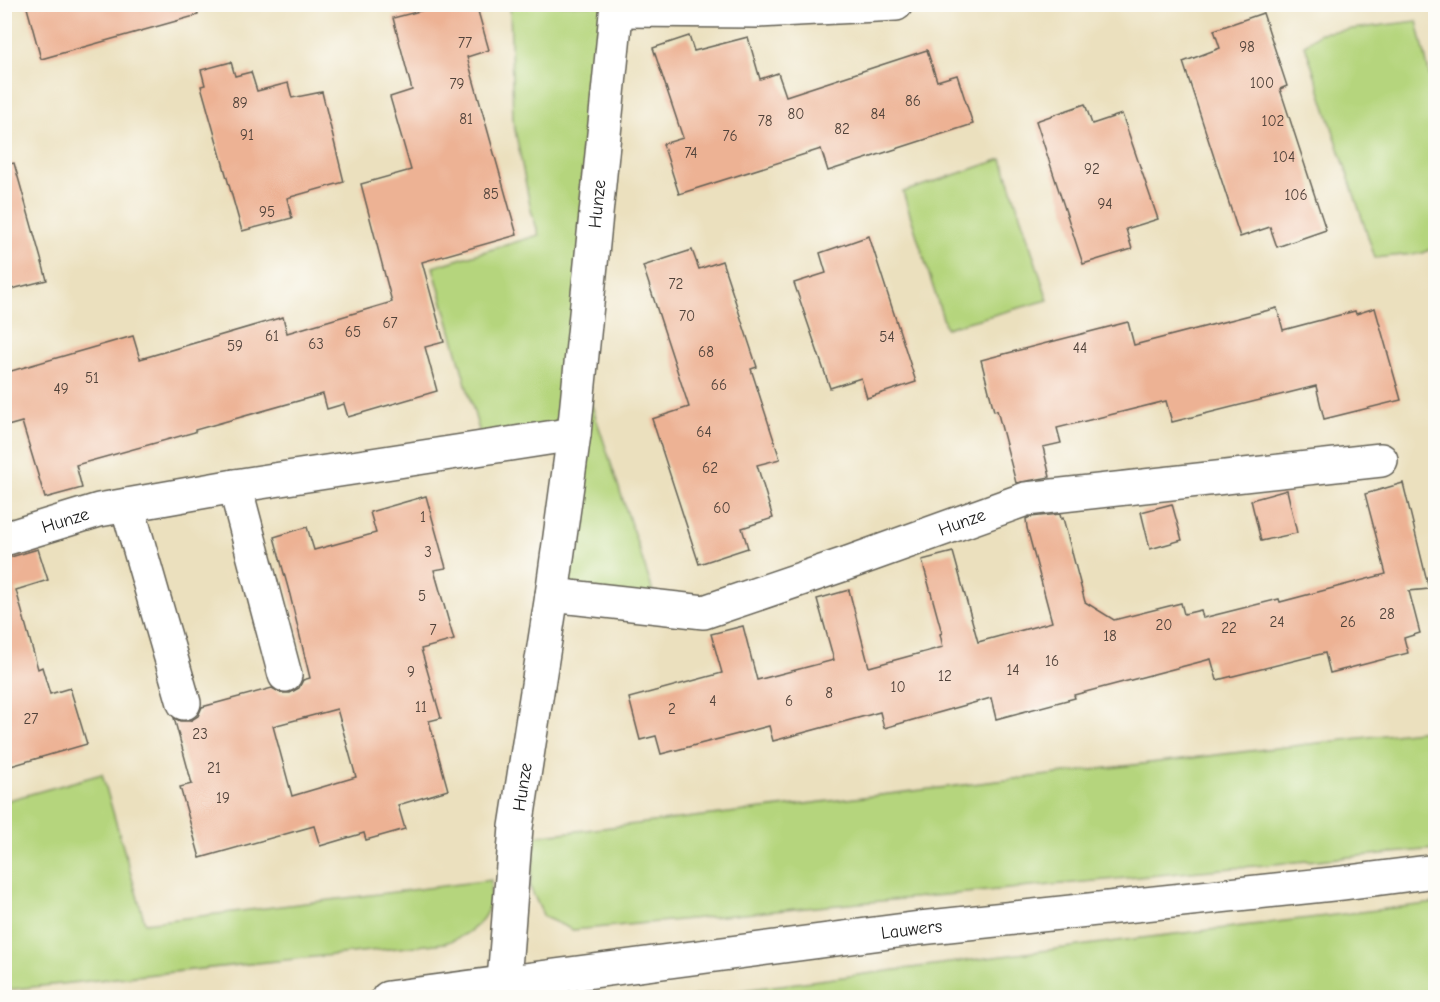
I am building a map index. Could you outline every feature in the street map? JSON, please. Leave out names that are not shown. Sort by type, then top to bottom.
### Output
[{"type":"street","name":"Hunze","points":[[504,981],[516,827],[552,595],[573,434],[617,7],[758,11],[896,4]]},
{"type":"street","name":"Hunze","points":[[4,539],[99,510],[235,486],[573,434]]},
{"type":"street","name":"Hunze","points":[[552,595],[704,612],[1026,499],[1381,460]]},
{"type":"street","points":[[235,486],[285,675]]},
{"type":"street","points":[[128,505],[184,703]]},
{"type":"street","name":"Lauwers","points":[[388,998],[920,928],[1436,871]]},
{"type":"green space","points":[[510,5],[607,5],[581,372],[658,607],[551,595],[572,434],[484,448],[433,267],[539,235],[531,210],[513,120]]},
{"type":"green space","points":[[1417,21],[1435,98],[1435,247],[1423,253],[1375,258],[1305,45],[1320,33]]},
{"type":"green space","points":[[1002,159],[1048,300],[946,328],[903,192]]},
{"type":"green space","points":[[1435,729],[1435,849],[573,930],[544,917],[530,887],[536,836]]},
{"type":"green space","points":[[102,774],[145,923],[491,880],[488,909],[485,916],[470,931],[445,943],[5,990],[5,801]]},
{"type":"green space","points":[[1435,903],[1435,997],[690,997],[1125,940]]},
{"type":"building","points":[[26,4],[197,4],[198,15],[41,59]]},
{"type":"building","points":[[423,4],[476,4],[489,50],[467,57],[517,235],[422,262],[444,342],[425,347],[437,391],[348,417],[344,404],[327,409],[323,394],[76,465],[82,488],[45,498],[22,422],[4,427],[4,373],[133,336],[140,359],[283,317],[287,333],[392,302],[361,184],[411,170],[390,97],[412,90],[393,18],[424,10]]},
{"type":"building","points":[[1263,13],[1287,86],[1280,89],[1326,230],[1277,247],[1270,227],[1240,237],[1183,62],[1220,48],[1214,30]]},
{"type":"building","points":[[689,36],[694,51],[748,37],[760,79],[778,73],[786,96],[927,50],[937,81],[957,75],[973,124],[828,171],[821,149],[679,194],[663,144],[683,138],[653,48]]},
{"type":"building","points":[[231,62],[235,76],[251,72],[257,91],[288,83],[292,98],[322,92],[344,182],[287,198],[292,218],[242,231],[201,86],[205,85],[201,70]]},
{"type":"building","points":[[1085,104],[1092,124],[1122,114],[1158,219],[1126,229],[1132,249],[1083,264],[1036,121]]},
{"type":"building","points":[[14,163],[47,280],[4,291],[4,165]]},
{"type":"building","points":[[869,236],[916,382],[867,398],[861,378],[830,388],[794,283],[826,273],[820,253]]},
{"type":"building","points":[[692,250],[699,269],[722,261],[757,367],[751,369],[780,459],[757,465],[773,518],[742,528],[748,548],[699,564],[652,419],[689,407],[643,266]]},
{"type":"building","points":[[1277,308],[1283,330],[1375,308],[1401,400],[1324,419],[1316,386],[1172,422],[1166,401],[1057,428],[1061,443],[1043,447],[1050,477],[1016,483],[981,360],[1128,322],[1134,345]]},
{"type":"building","points":[[1403,483],[1429,589],[1409,591],[1420,633],[1404,638],[1408,653],[1330,673],[1325,653],[1217,680],[1211,659],[1074,695],[1075,698],[996,719],[991,698],[884,728],[880,712],[773,741],[769,726],[661,754],[656,736],[640,740],[629,698],[722,673],[711,634],[743,626],[757,680],[834,660],[817,599],[849,590],[869,667],[943,647],[940,634],[942,633],[922,560],[953,552],[978,642],[1052,622],[1027,528],[1026,519],[1030,517],[1060,514],[1085,602],[1114,620],[1181,603],[1184,614],[1201,610],[1203,618],[1279,599],[1280,602],[1386,574],[1365,494]]},
{"type":"building","points":[[1287,490],[1297,533],[1261,541],[1251,500]]},
{"type":"building","points":[[426,496],[446,568],[434,570],[454,640],[421,649],[441,718],[429,721],[448,790],[398,805],[405,829],[366,840],[364,833],[320,846],[314,826],[200,858],[180,787],[192,784],[174,718],[180,721],[190,721],[198,716],[202,707],[272,688],[281,693],[290,693],[299,688],[303,680],[310,678],[274,537],[307,527],[314,550],[376,533],[370,512]],"holes":[[[337,709],[356,777],[292,796],[273,726]]]},
{"type":"building","points":[[1172,504],[1182,540],[1150,549],[1141,512]]},
{"type":"building","points":[[38,549],[48,580],[16,590],[38,669],[42,667],[50,694],[70,688],[87,744],[4,768],[4,559]]}]
